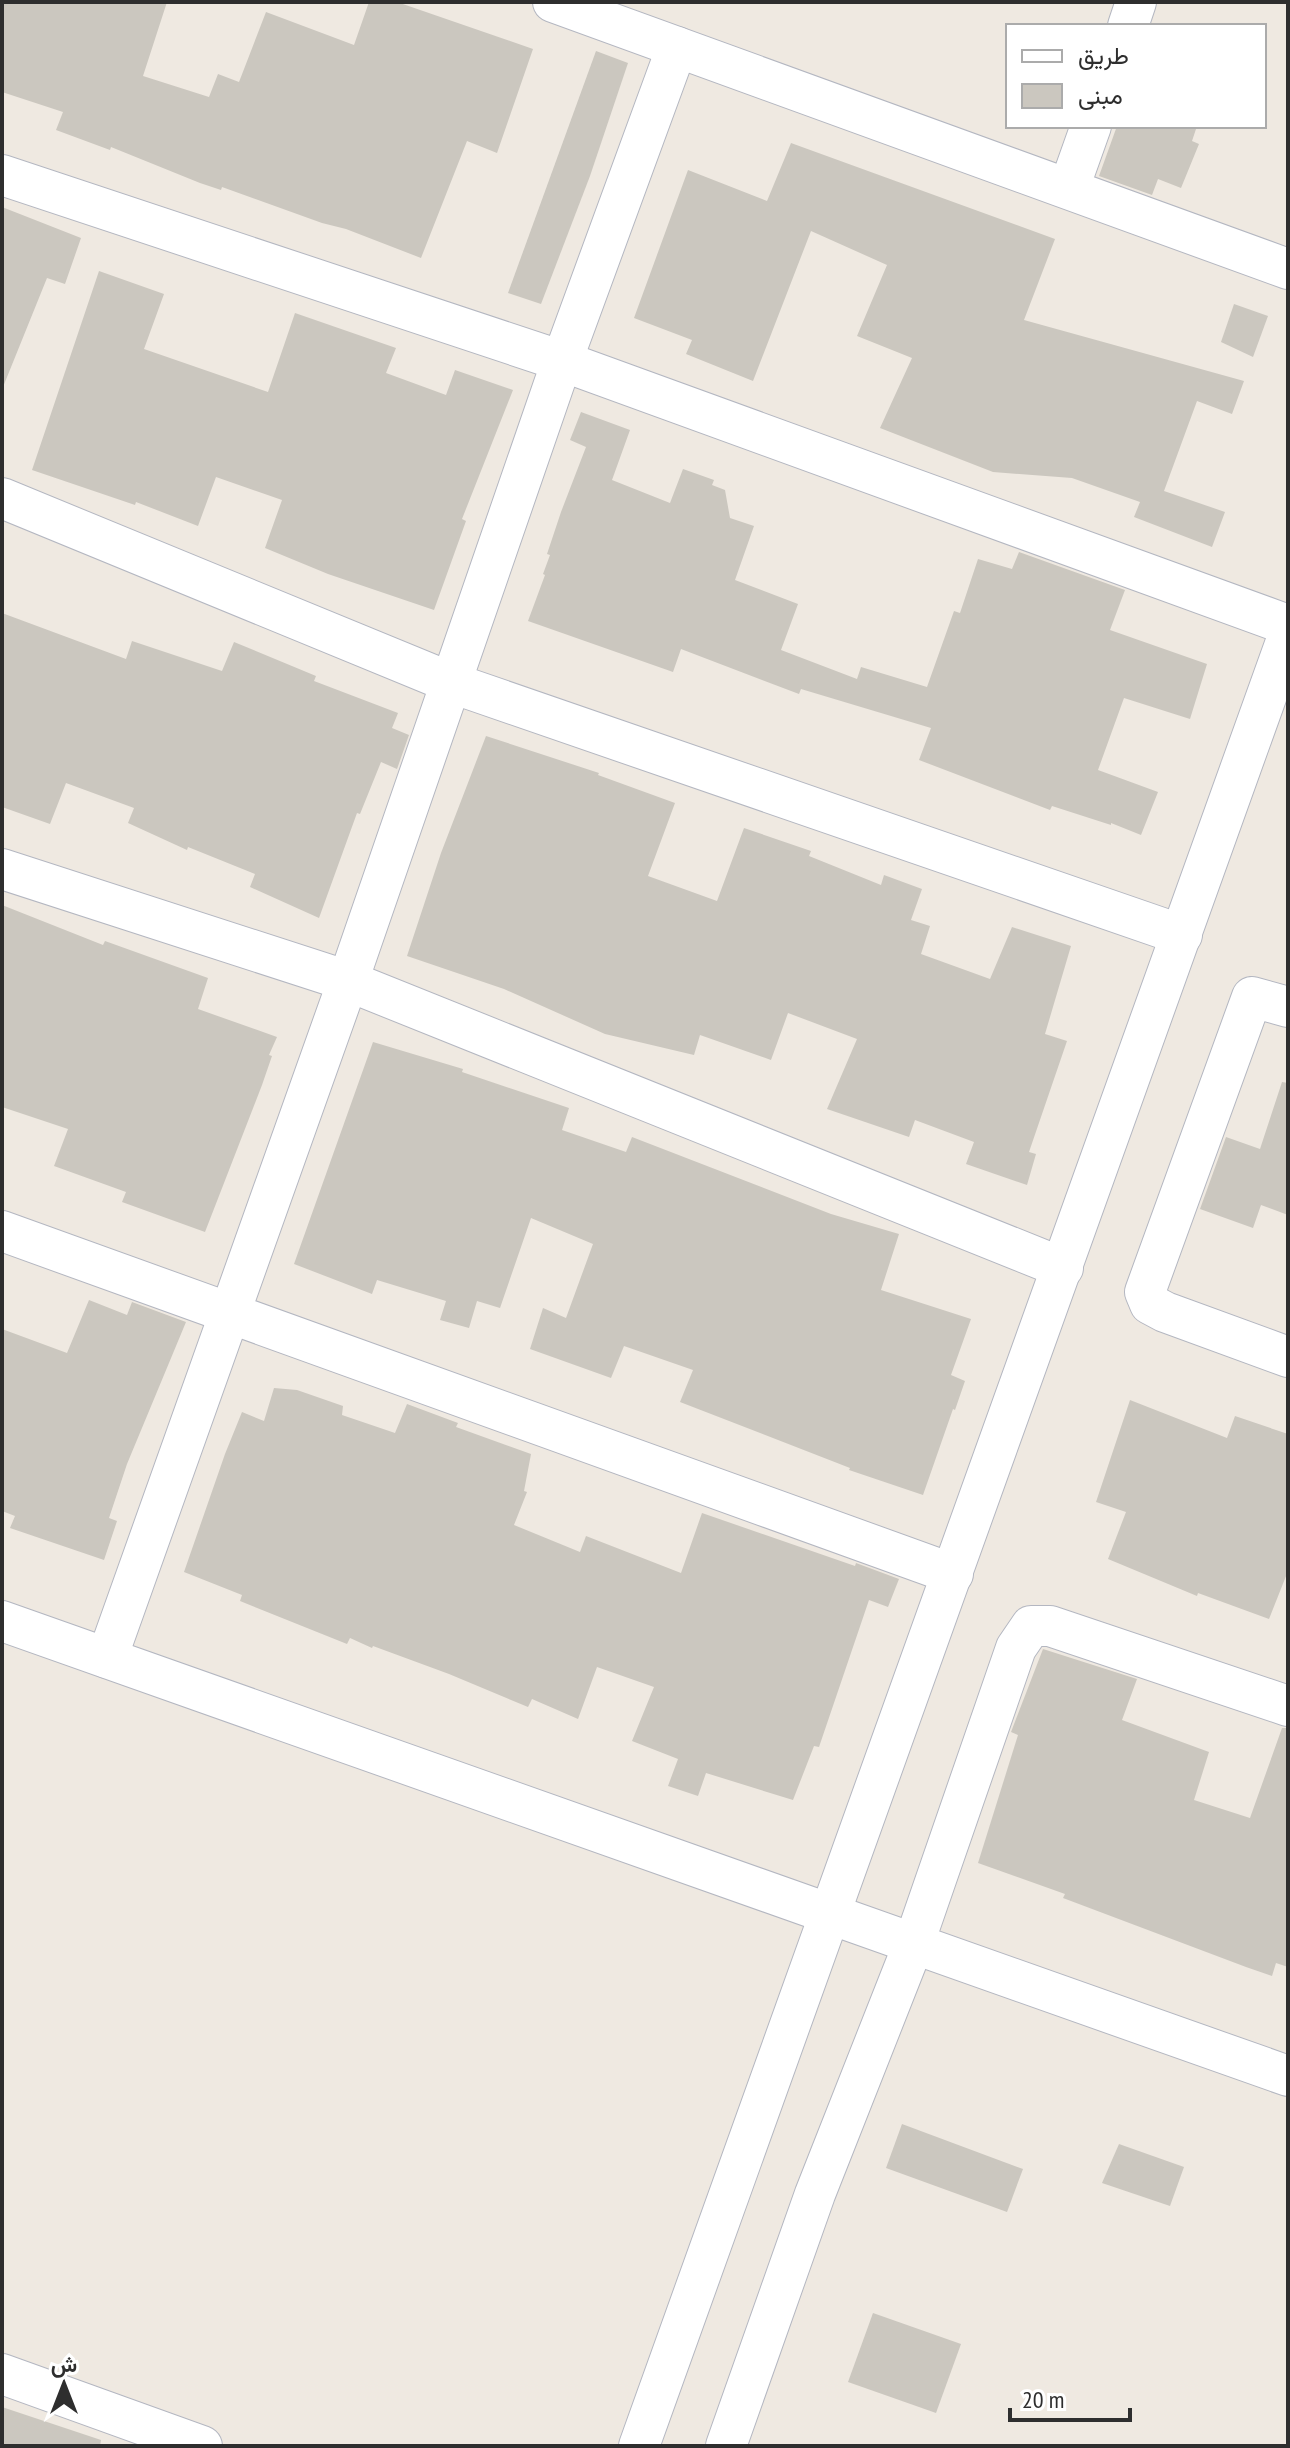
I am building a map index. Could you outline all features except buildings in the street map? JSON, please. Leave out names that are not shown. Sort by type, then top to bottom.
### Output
[{"type":"street","points":[[553,2],[1288,269]]},
{"type":"street","points":[[1129,24],[1136,2]]},
{"type":"street","points":[[107,1658],[348,981],[562,361],[677,47]]},
{"type":"street","points":[[1069,188],[1090,128]]},
{"type":"street","points":[[2,175],[562,361],[1288,625]]},
{"type":"street","points":[[2,498],[452,683],[1182,935]]},
{"type":"street","points":[[639,2446],[1288,636]]},
{"type":"street","points":[[2,869],[348,981],[1063,1268]]},
{"type":"street","points":[[1288,1007],[1252,997],[1145,1292],[1150,1304],[1165,1312],[1288,1357]]},
{"type":"street","points":[[2,1231],[953,1574]]},
{"type":"street","points":[[2,1621],[1288,2076]]},
{"type":"street","points":[[726,2446],[815,2194],[914,1943],[1016,1648],[1031,1626],[1050,1626],[1288,1706]]},
{"type":"street","points":[[2,2374],[202,2446]]}]
